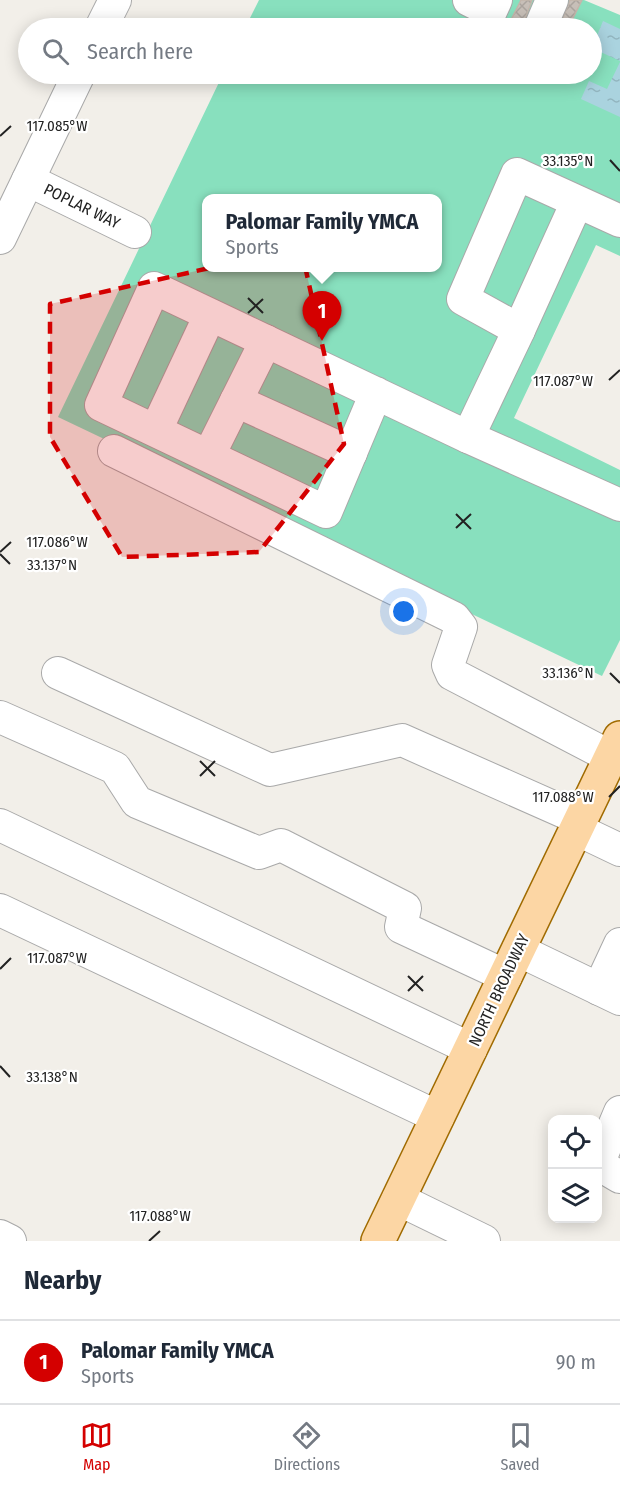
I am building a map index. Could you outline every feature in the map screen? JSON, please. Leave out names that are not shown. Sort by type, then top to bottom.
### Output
[{"type":"main road","name":"NORTH BROADWAY","points":[[378,1241],[578,824],[613,766]]},
{"type":"street","points":[[106,18],[115,0]]},
{"type":"street","points":[[469,0],[491,11],[496,0]]},
{"type":"street","points":[[544,18],[552,0]]},
{"type":"street","points":[[0,238],[75,84]]},
{"type":"street","points":[[519,330],[463,299],[517,174],[620,221]]},
{"type":"street","name":"POPLAR WAY","points":[[28,180],[135,232]]},
{"type":"street","points":[[468,437],[577,202]]},
{"type":"street","points":[[376,393],[326,512],[101,405],[154,288],[210,315],[376,393],[468,437],[620,506]]},
{"type":"street","points":[[156,430],[210,315]]},
{"type":"street","points":[[209,455],[266,341]]},
{"type":"street","points":[[236,401],[351,453]]},
{"type":"street","points":[[114,451],[454,618],[461,627],[448,665],[452,674],[613,766]]},
{"type":"street","points":[[58,674],[270,770],[402,740],[578,824],[620,850]]},
{"type":"street","points":[[0,717],[115,768],[137,802],[259,854],[282,844],[384,897],[405,908],[401,927],[610,994],[620,944]]},
{"type":"street","points":[[0,825],[471,1050]]},
{"type":"street","points":[[0,910],[438,1117]]},
{"type":"street","points":[[602,1155],[620,1112]]},
{"type":"street","points":[[602,1166],[620,1177]]},
{"type":"street","points":[[398,1199],[484,1241]]},
{"type":"street","points":[[0,1236],[10,1241]]},
{"type":"highlighted area","points":[[305,266],[344,444],[259,552],[122,557],[50,437],[50,304],[214,267]]},
{"type":"green space","points":[[259,0],[584,0],[620,15],[620,256],[596,245],[514,418],[620,470],[620,640],[602,676],[58,417],[218,84],[602,84],[602,18],[250,18]]},
{"type":"water","points":[[603,21],[620,29],[620,61],[602,53]]},
{"type":"water","points":[[620,62],[620,117],[581,99],[588,84],[596,84],[607,89]]},
{"type":"building","points":[[521,0],[532,0],[526,18],[512,18]]},
{"type":"building","points":[[570,0],[582,0],[573,18],[563,18]]},
{"type":"place","name":"Palomar Family YMCA","points":[[322,341]]}]
